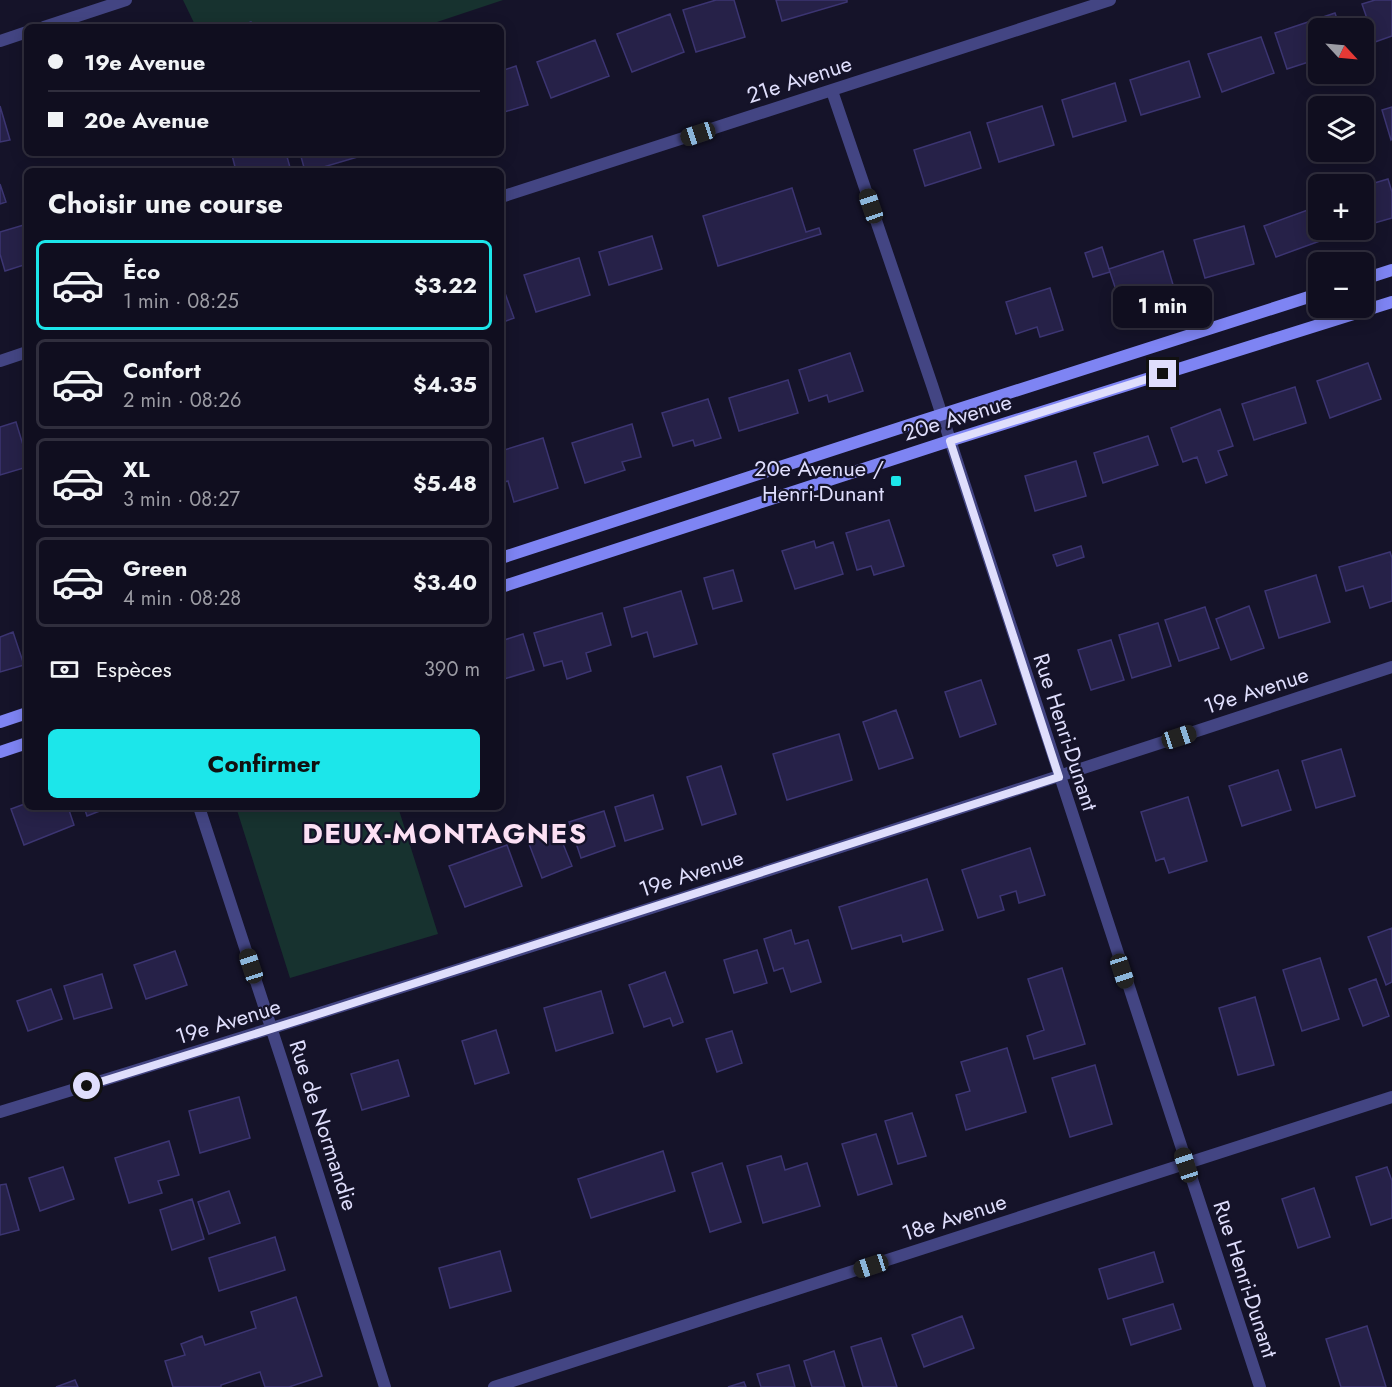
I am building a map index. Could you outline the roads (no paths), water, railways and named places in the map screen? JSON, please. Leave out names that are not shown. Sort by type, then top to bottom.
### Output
[{"type":"street","points":[[53,24],[126,0]]},
{"type":"street","name":"21e Avenue","points":[[504,196],[1110,0]]},
{"type":"street","points":[[0,41],[24,34]]},
{"type":"street","name":"Rue Henri-Dunant","points":[[832,91],[950,441],[1260,1387]]},
{"type":"street","points":[[1374,276],[1392,270]]},
{"type":"street","name":"20e Avenue","points":[[504,557],[1308,297]]},
{"type":"street","name":"20e Avenue","points":[[504,586],[950,441],[1392,302]]},
{"type":"street","points":[[0,361],[24,353]]},
{"type":"street","name":"19e Avenue","points":[[0,1112],[272,1029],[1059,777],[1392,667]]},
{"type":"street","points":[[0,722],[24,714]]},
{"type":"street","points":[[0,752],[24,744]]},
{"type":"street","name":"Rue de Normandie","points":[[200,810],[385,1387]]},
{"type":"street","name":"18e Avenue","points":[[494,1387],[1392,1097]]},
{"type":"place","name":"20e Avenue / Henri-Dunant","points":[[896,481]]},
{"type":"district","name":"DEUX-MONTAGNES","points":[[445,833]]}]
